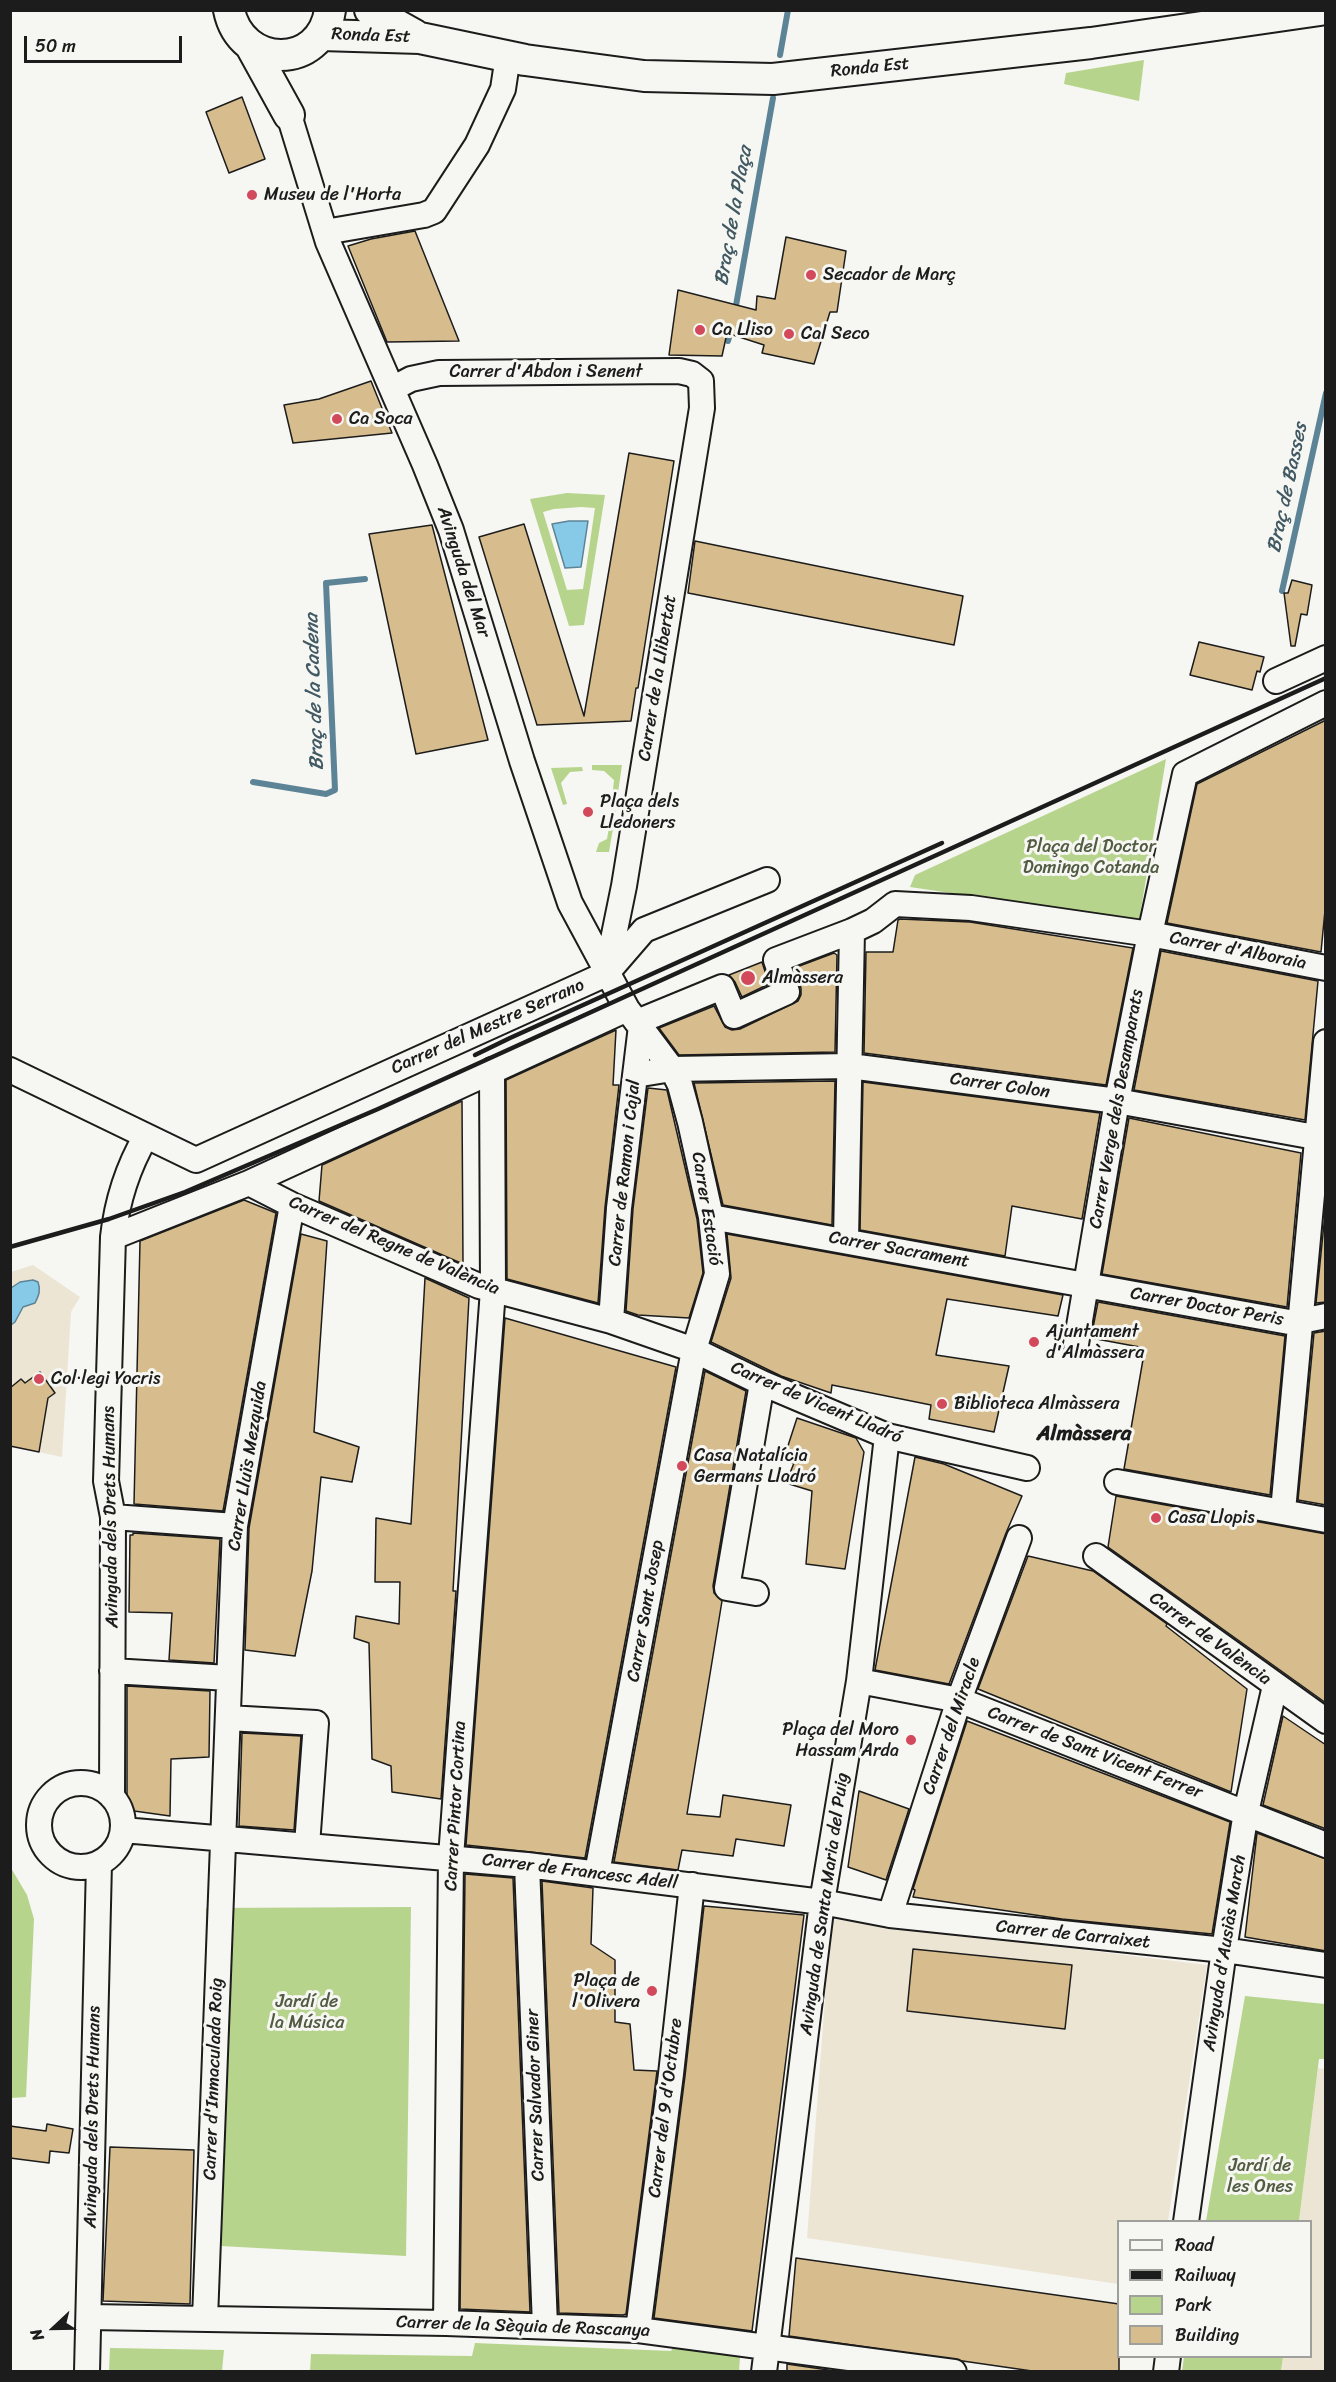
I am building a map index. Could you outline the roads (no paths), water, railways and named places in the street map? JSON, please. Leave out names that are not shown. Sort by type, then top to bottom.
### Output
[{"type":"main road","name":"Avinguda del Mar","points":[[229,10],[232,24],[240,37],[252,48],[289,115]]},
{"type":"main road","name":"Ronda Est","points":[[370,10],[420,38]]},
{"type":"main road","name":"Ronda Est","points":[[252,48],[267,54],[283,56],[316,32],[420,38],[508,56],[644,76],[773,79],[1091,43],[1320,10]]},
{"type":"main road","name":"Avinguda del Mar","points":[[289,115],[316,32]]},
{"type":"street","points":[[325,232],[424,215],[434,211],[477,145],[503,89],[508,56]]},
{"type":"street","name":"Avinguda del Mar","points":[[289,115],[325,232],[348,291],[451,530],[570,903],[606,974],[635,1019]]},
{"type":"street","name":"Carrer d'Abdon i Senent","points":[[392,389],[424,375],[440,373],[679,371],[692,374],[701,381]]},
{"type":"street","name":"Carrer de la Llibertat","points":[[606,974],[624,886],[702,408],[701,381]]},
{"type":"street","points":[[1276,681],[1326,658]]},
{"type":"street","points":[[113,1237],[249,1183],[492,1070],[722,987],[734,1016],[787,992],[776,960],[863,926],[895,904],[971,908],[1150,934],[1185,774],[1326,704]]},
{"type":"street","name":"Carrer del Mestre Serrano","points":[[146,1136],[196,1160],[606,974],[644,930],[767,880]]},
{"type":"street","points":[[846,1240],[850,1066],[863,926]]},
{"type":"street","name":"Carrer d'Alboraia","points":[[1150,934],[1326,968]]},
{"type":"street","name":"Carrer Verge dels Desamparats","points":[[1076,1344],[1117,1101],[1150,934]]},
{"type":"street","points":[[635,1019],[672,1069]]},
{"type":"street","name":"Carrer de Ramon i Cajal","points":[[610,1321],[619,1208],[635,1075],[635,1019]]},
{"type":"street","points":[[1283,1511],[1301,1321],[1322,1138],[1326,1042]]},
{"type":"street","name":"Carrer Colon","points":[[635,1075],[672,1069],[850,1066],[1117,1101],[1322,1138]]},
{"type":"street","name":"Carrer Estació","points":[[672,1069],[680,1085],[690,1122],[711,1217],[717,1274],[694,1350]]},
{"type":"street","points":[[10,1070],[146,1136]]},
{"type":"street","name":"Carrer Pintor Cortina","points":[[446,2323],[451,1857],[493,1290],[492,1070]]},
{"type":"street","name":"Avinguda dels Drets Humans","points":[[112,1797],[113,1517],[106,1481],[113,1237],[123,1188],[135,1156],[146,1136]]},
{"type":"street","name":"Carrer del Regne de València","points":[[249,1183],[292,1205],[479,1286],[610,1321]]},
{"type":"street","name":"Carrer Lluïs Mezquida","points":[[223,1838],[235,1526],[292,1205]]},
{"type":"street","name":"Carrer Sacrament","points":[[711,1217],[1086,1284]]},
{"type":"street","name":"Carrer Doctor Peris","points":[[1086,1284],[1300,1324],[1301,1321],[1326,1316]]},
{"type":"street","name":"Carrer de Vicent Lladró","points":[[610,1321],[694,1350],[762,1383],[887,1436],[1027,1468]]},
{"type":"street","name":"Carrer Sant Josep","points":[[597,1873],[694,1350]]},
{"type":"street","points":[[756,1593],[727,1588],[762,1383]]},
{"type":"street","name":"Avinguda de Santa Maria del Puig","points":[[764,2372],[822,1902],[859,1682],[887,1436]]},
{"type":"street","points":[[1116,1482],[1326,1520]]},
{"type":"street","points":[[113,1517],[235,1526]]},
{"type":"street","name":"Carrer del Miracle","points":[[890,1915],[959,1700],[1019,1538]]},
{"type":"street","name":"Carrer de València","points":[[1096,1556],[1326,1721]]},
{"type":"street","points":[[112,1671],[229,1678]]},
{"type":"street","name":"Carrer de Sant Vicent Ferrer","points":[[859,1682],[959,1700],[1326,1845]]},
{"type":"street","name":"Avinguda d'Ausiàs March","points":[[1186,2220],[1246,1812],[1275,1686]]},
{"type":"street","points":[[228,1718],[316,1723],[307,1845]]},
{"type":"street","points":[[73,1784],[87,1784],[101,1788],[112,1797],[122,1818],[123,1830],[115,1850],[99,1863],[85,1867],[71,1866],[53,1855],[41,1838],[39,1824],[42,1810],[60,1789],[73,1784]]},
{"type":"street","name":"Carrer de Francesc Adell","points":[[123,1830],[451,1857],[822,1902]]},
{"type":"street","name":"Carrer d'Inmaculada Roig","points":[[205,2319],[223,1838]]},
{"type":"street","name":"Avinguda dels Drets Humans","points":[[87,2372],[99,1863]]},
{"type":"street","name":"Carrer Salvador Giner","points":[[526,1865],[546,2326]]},
{"type":"street","name":"Carrer del 9 d'Octubre","points":[[638,2330],[671,2074],[692,1885]]},
{"type":"street","name":"Carrer de Carraixet","points":[[822,1902],[890,1915],[1224,1950],[1326,1965]]},
{"type":"street","name":"Carrer de la Sèquia de Rascanya","points":[[89,2318],[446,2323],[638,2330],[767,2346],[895,2368],[954,2372]]},
{"type":"water","points":[[588,521],[581,567],[565,568],[552,524]]},
{"type":"water","points":[[33,1280],[38,1282],[39,1288],[35,1303],[23,1307],[11,1325],[11,1288],[20,1282]]},
{"type":"waterway","name":"Braç de la Plaça","points":[[780,55],[788,10]]},
{"type":"waterway","name":"Braç de la Plaça","points":[[735,311],[773,98]]},
{"type":"waterway","name":"Braç de la Plaça","points":[[728,341],[732,327]]},
{"type":"waterway","name":"Braç de Basses","points":[[1282,591],[1326,393]]},
{"type":"waterway","name":"Braç de la Cadena","points":[[253,782],[326,794],[335,790],[326,583],[365,579]]},
{"type":"railway","points":[[10,1247],[109,1219],[185,1192],[378,1109],[1326,678]]},
{"type":"railway","points":[[475,1055],[942,843]]},
{"type":"place","name":"Museu de l'Horta","points":[[252,195]]},
{"type":"place","name":"Secador de Març","points":[[811,275]]},
{"type":"place","name":"Ca Lliso","points":[[700,330]]},
{"type":"place","name":"Cal Seco","points":[[789,334]]},
{"type":"place","name":"Ca Soca","points":[[337,419]]},
{"type":"place","name":"Plaça dels Lledoners","points":[[588,812]]},
{"type":"place","name":"Almàssera","points":[[748,978]]},
{"type":"place","name":"Ajuntament d'Almàssera","points":[[1034,1342]]},
{"type":"place","name":"Col·legi Yocris","points":[[39,1379]]},
{"type":"place","name":"Biblioteca Almàssera","points":[[942,1404]]},
{"type":"place","name":"Casa Natalícia Germans Lladró","points":[[682,1466]]},
{"type":"place","name":"Casa Llopis","points":[[1156,1518]]},
{"type":"place","name":"Plaça del Moro Hassam Arda","points":[[911,1740]]},
{"type":"place","name":"Plaça de l'Olivera","points":[[652,1991]]},
{"type":"district","name":"Almàssera","points":[[1084,1435]]},
{"type":"park label","name":"Plaça del Doctor Domingo Cotanda","points":[[1091,857]]},
{"type":"park label","name":"Jardí de la Música","points":[[307,2012]]},
{"type":"park label","name":"Jardí de les Ones","points":[[1260,2176]]}]
